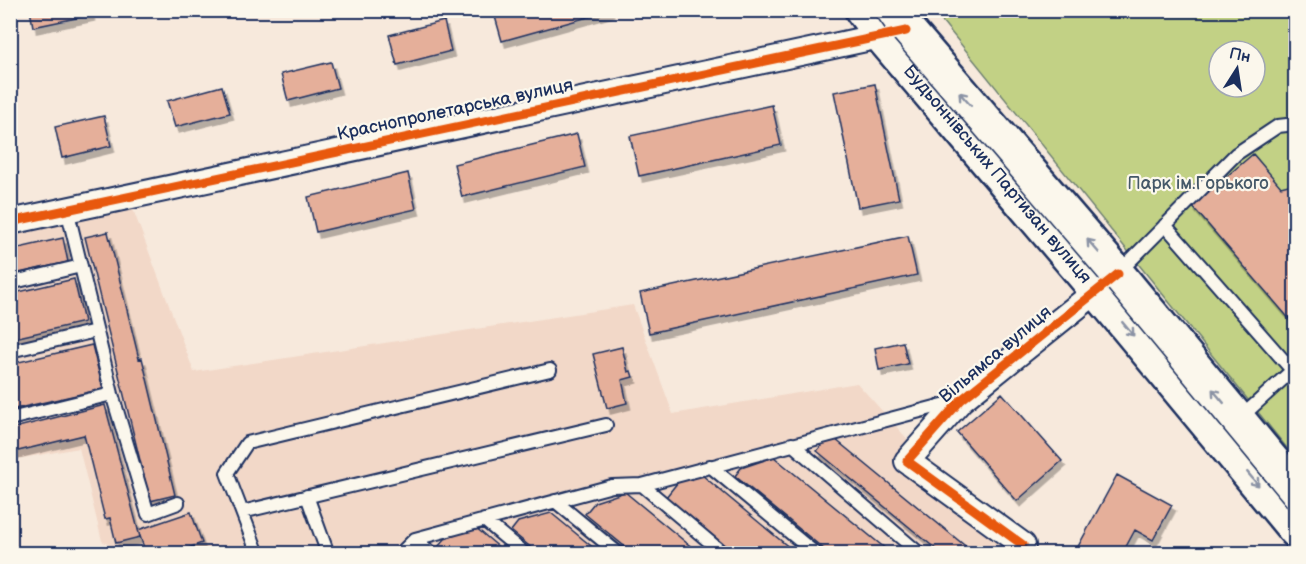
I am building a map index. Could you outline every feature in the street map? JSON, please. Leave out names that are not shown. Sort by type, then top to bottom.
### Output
[{"type":"main road","name":"Будьоннівських Партизан вулиця","points":[[885,22],[1107,283],[1296,531]]},
{"type":"main road","name":"Будьоннівських Партизан вулиця","points":[[1107,283],[1238,420],[1296,489]]},
{"type":"street","name":"Краснопролетарська вулиця","points":[[10,222],[885,22]]},
{"type":"street","name":"Вільямса вулиця","points":[[1018,554],[1023,545],[907,461],[961,400],[1107,283]]},
{"type":"lane","points":[[1107,283],[1236,154],[1278,126],[1296,124]]},
{"type":"lane","points":[[67,209],[112,394],[147,514],[178,503]]},
{"type":"lane","points":[[1165,225],[1294,368],[1238,420]]},
{"type":"lane","points":[[10,283],[81,266]]},
{"type":"lane","points":[[10,351],[96,331]]},
{"type":"lane","points":[[258,554],[227,473],[247,443],[550,370]]},
{"type":"lane","points":[[10,419],[112,394]]},
{"type":"lane","points":[[400,554],[415,539],[484,520],[612,486],[642,485],[961,400]]},
{"type":"lane","points":[[242,512],[606,424]]},
{"type":"lane","points":[[792,444],[920,554]]},
{"type":"lane","points":[[710,466],[816,554]]},
{"type":"lane","points":[[642,485],[724,554]]},
{"type":"lane","points":[[307,496],[328,554]]},
{"type":"lane","points":[[555,501],[619,554]]},
{"type":"lane","points":[[484,520],[525,554]]},
{"type":"lane","points":[[415,539],[432,554]]},
{"type":"shaded area","points":[[131,204],[194,372],[633,305],[673,414],[857,383],[1010,553],[124,553],[102,541],[79,448],[11,460],[10,232]]},
{"type":"green space","name":"Парк iм.Горького","points":[[934,11],[1295,11],[1295,458]]},
{"type":"building","points":[[30,10],[90,10],[91,15],[33,27]]},
{"type":"building","points":[[503,10],[610,11],[502,41],[494,13]]},
{"type":"building","points":[[444,21],[451,51],[397,65],[389,35]]},
{"type":"building","points":[[331,62],[338,88],[288,101],[281,74]]},
{"type":"building","points":[[875,84],[899,199],[858,207],[834,92]]},
{"type":"building","points":[[222,86],[230,113],[175,127],[167,101]]},
{"type":"building","points":[[772,105],[781,145],[639,176],[630,136]]},
{"type":"building","points":[[104,116],[111,146],[62,158],[55,127]]},
{"type":"building","points":[[577,134],[585,167],[462,197],[454,164]]},
{"type":"building","points":[[1253,154],[1281,187],[1296,183],[1296,319],[1292,322],[1192,206]]},
{"type":"building","points":[[408,173],[416,209],[316,232],[308,197]]},
{"type":"building","points":[[108,232],[139,359],[142,358],[175,495],[150,501],[85,237]]},
{"type":"building","points":[[908,236],[917,275],[649,333],[640,293]]},
{"type":"building","points":[[63,238],[68,262],[10,275],[10,250]]},
{"type":"building","points":[[74,279],[84,322],[10,339],[10,294]]},
{"type":"building","points":[[903,342],[908,364],[879,370],[875,348]]},
{"type":"building","points":[[92,345],[103,389],[10,410],[10,364]]},
{"type":"building","points":[[622,347],[628,372],[631,371],[633,377],[622,380],[627,403],[607,408],[593,354]]},
{"type":"building","points":[[1002,393],[1062,461],[1017,501],[957,432]]},
{"type":"building","points":[[105,405],[140,537],[116,543],[110,518],[105,519],[84,435],[10,453],[10,429]]},
{"type":"building","points":[[830,435],[975,554],[942,554],[817,451]]},
{"type":"building","points":[[774,457],[892,554],[830,554],[735,476],[741,468]]},
{"type":"building","points":[[702,475],[797,554],[735,554],[666,497],[678,482]]},
{"type":"building","points":[[1117,475],[1172,505],[1153,540],[1135,530],[1122,554],[1074,554]]},
{"type":"building","points":[[625,492],[700,554],[634,554],[585,514],[595,502]]},
{"type":"building","points":[[191,512],[202,543],[172,554],[146,554],[138,530]]},
{"type":"building","points":[[551,513],[601,554],[539,554],[511,531],[518,522]]},
{"type":"building","points":[[475,527],[507,554],[445,554],[438,547],[445,539]]},
{"type":"tram line","points":[[872,10],[889,34],[1104,285],[1296,517]]},
{"type":"cycle path","points":[[10,222],[906,31]]},
{"type":"cycle path","points":[[1018,554],[1023,545],[907,461],[961,400],[1118,274]]}]
